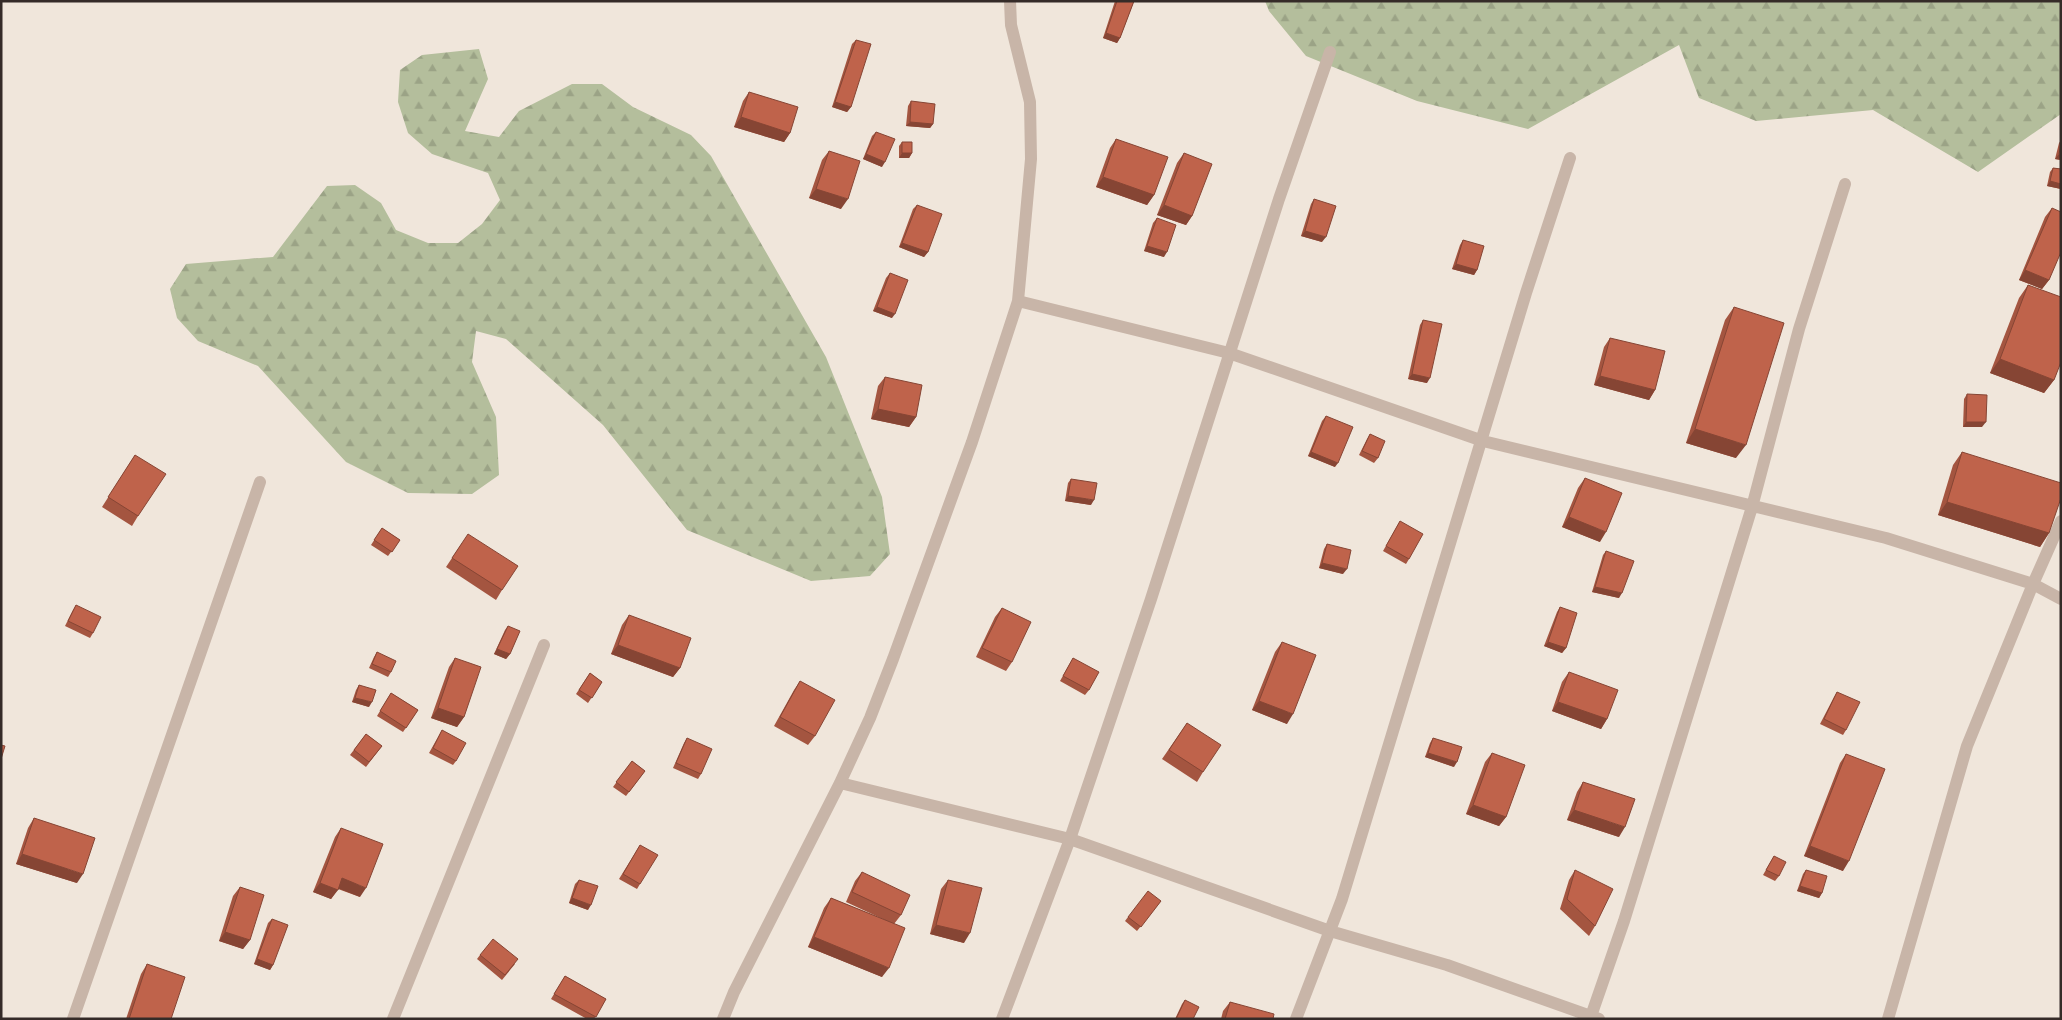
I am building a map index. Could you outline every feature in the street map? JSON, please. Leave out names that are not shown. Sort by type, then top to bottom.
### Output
[{"type":"street","points":[[723,1019],[734,992],[840,783],[870,718],[972,442],[1018,301],[1031,158],[1030,102],[1012,25],[1010,1]]},
{"type":"street","points":[[1002,1019],[1070,839],[1150,599],[1228,353],[1330,52]]},
{"type":"street","points":[[1296,1019],[1342,899],[1483,441],[1526,293],[1570,158]]},
{"type":"street","points":[[840,783],[1070,839],[1330,931],[1447,965],[1594,1018],[1752,507],[1798,329],[1845,184]]},
{"type":"street","points":[[1018,301],[1228,353],[1483,441],[1886,538],[2033,584],[2061,599]]},
{"type":"street","points":[[73,1019],[260,482]]},
{"type":"street","points":[[1888,1019],[1967,746],[2033,584],[2061,521]]},
{"type":"street","points":[[393,1019],[544,645]]},
{"type":"green space","points":[[1265,1],[2061,1],[2061,114],[1978,172],[1873,110],[1756,121],[1699,98],[1679,45],[1528,129],[1417,101],[1306,56],[1269,11]]},
{"type":"green space","points":[[479,49],[488,79],[465,131],[499,137],[519,111],[572,84],[602,84],[633,107],[691,135],[711,156],[826,357],[882,497],[890,554],[870,576],[811,581],[687,530],[603,425],[506,339],[476,331],[472,362],[496,417],[499,475],[472,494],[408,493],[346,462],[258,366],[198,341],[177,318],[170,289],[186,264],[273,257],[327,186],[355,185],[381,203],[396,230],[428,243],[458,243],[482,224],[500,200],[488,173],[432,154],[408,133],[398,102],[400,70],[422,55]]},
{"type":"building","points":[[1117,1],[1134,1],[1120,38],[1106,33]]},
{"type":"building","points":[[856,40],[871,44],[851,107],[835,102]]},
{"type":"building","points":[[749,92],[798,107],[790,133],[741,117]]},
{"type":"building","points":[[911,101],[935,104],[933,124],[910,122]]},
{"type":"building","points":[[876,132],[895,139],[885,162],[866,154]]},
{"type":"building","points":[[1116,139],[1168,157],[1154,195],[1103,177]]},
{"type":"building","points":[[902,142],[912,142],[912,153],[902,153]]},
{"type":"building","points":[[829,151],[860,161],[848,199],[816,189]]},
{"type":"building","points":[[1184,153],[1212,164],[1192,216],[1164,205]]},
{"type":"building","points":[[2053,168],[2061,169],[2061,184],[2050,181]]},
{"type":"building","points":[[1314,199],[1336,206],[1326,237],[1305,231]]},
{"type":"building","points":[[917,205],[942,214],[928,252],[902,243]]},
{"type":"building","points":[[2052,208],[2061,212],[2061,252],[2049,280],[2025,270]]},
{"type":"building","points":[[1157,218],[1176,225],[1167,252],[1147,246]]},
{"type":"building","points":[[1463,240],[1484,246],[1477,270],[1456,264]]},
{"type":"building","points":[[890,273],[908,280],[895,314],[877,307]]},
{"type":"building","points":[[2028,285],[2061,297],[2061,362],[2054,380],[2000,359]]},
{"type":"building","points":[[1734,307],[1784,323],[1746,445],[1695,429]]},
{"type":"building","points":[[1423,320],[1442,324],[1430,378],[1412,374]]},
{"type":"building","points":[[1610,338],[1665,351],[1655,390],[1600,376]]},
{"type":"building","points":[[885,377],[922,385],[916,417],[878,409]]},
{"type":"building","points":[[1967,394],[1987,395],[1986,422],[1966,422]]},
{"type":"building","points":[[1326,416],[1353,427],[1338,463],[1311,452]]},
{"type":"building","points":[[1370,434],[1385,441],[1378,458],[1362,451]]},
{"type":"building","points":[[1962,452],[2061,483],[2061,498],[2049,533],[1947,502]]},
{"type":"building","points":[[135,455],[166,474],[138,516],[108,497]]},
{"type":"building","points":[[1585,478],[1622,493],[1606,532],[1569,517]]},
{"type":"building","points":[[1071,479],[1097,483],[1094,500],[1068,496]]},
{"type":"building","points":[[1400,521],[1423,534],[1409,559],[1386,546]]},
{"type":"building","points":[[382,528],[400,540],[392,552],[374,540]]},
{"type":"building","points":[[468,534],[518,566],[502,590],[452,558]]},
{"type":"building","points":[[1327,544],[1351,550],[1347,569],[1322,563]]},
{"type":"building","points":[[1606,551],[1634,561],[1622,593],[1595,587]]},
{"type":"building","points":[[76,605],[101,617],[93,633],[68,621]]},
{"type":"building","points":[[1560,607],[1577,613],[1566,648],[1548,642]]},
{"type":"building","points":[[1002,608],[1031,622],[1012,662],[982,648]]},
{"type":"building","points":[[629,615],[691,638],[680,668],[618,645]]},
{"type":"building","points":[[508,626],[520,631],[510,654],[497,649]]},
{"type":"building","points":[[1282,642],[1316,655],[1293,714],[1259,701]]},
{"type":"building","points":[[377,652],[396,661],[391,672],[372,664]]},
{"type":"building","points":[[455,658],[481,667],[464,717],[438,708]]},
{"type":"building","points":[[1073,658],[1099,672],[1089,690],[1063,676]]},
{"type":"building","points":[[1569,672],[1618,690],[1607,719],[1558,702]]},
{"type":"building","points":[[590,673],[602,682],[592,698],[579,690]]},
{"type":"building","points":[[800,681],[835,700],[815,736],[780,717]]},
{"type":"building","points":[[359,685],[376,690],[372,702],[355,698]]},
{"type":"building","points":[[1837,692],[1860,702],[1846,730],[1824,719]]},
{"type":"building","points":[[391,693],[418,710],[406,728],[380,711]]},
{"type":"building","points":[[1187,723],[1221,745],[1203,772],[1169,750]]},
{"type":"building","points":[[442,730],[466,743],[456,761],[433,748]]},
{"type":"building","points":[[366,734],[382,746],[369,762],[354,750]]},
{"type":"building","points":[[687,738],[712,749],[701,774],[676,763]]},
{"type":"building","points":[[1433,738],[1462,747],[1457,762],[1428,753]]},
{"type":"building","points":[[1,745],[5,746],[1,759]]},
{"type":"building","points":[[1492,753],[1525,765],[1506,817],[1473,805]]},
{"type":"building","points":[[1846,754],[1885,769],[1849,861],[1810,846]]},
{"type":"building","points":[[632,761],[645,771],[629,792],[616,782]]},
{"type":"building","points":[[1583,782],[1635,799],[1625,827],[1574,810]]},
{"type":"building","points":[[34,818],[95,838],[83,874],[22,854]]},
{"type":"building","points":[[341,828],[383,844],[366,888],[342,878],[338,890],[320,883]]},
{"type":"building","points":[[640,845],[658,855],[640,884],[623,874]]},
{"type":"building","points":[[1774,856],[1786,862],[1779,876],[1766,870]]},
{"type":"building","points":[[1575,870],[1613,889],[1595,926],[1567,899]]},
{"type":"building","points":[[1806,870],[1827,876],[1822,893],[1800,886]]},
{"type":"building","points":[[862,872],[910,895],[901,915],[852,892]]},
{"type":"building","points":[[579,880],[598,886],[591,905],[572,898]]},
{"type":"building","points":[[948,880],[982,888],[970,933],[936,925]]},
{"type":"building","points":[[240,887],[264,895],[250,940],[225,932]]},
{"type":"building","points":[[1148,891],[1161,901],[1141,927],[1128,917]]},
{"type":"building","points":[[831,898],[905,928],[889,968],[814,937]]},
{"type":"building","points":[[272,919],[288,925],[273,965],[257,959]]},
{"type":"building","points":[[493,939],[518,959],[505,975],[480,955]]},
{"type":"building","points":[[147,964],[185,977],[171,1019],[129,1019]]},
{"type":"building","points":[[565,976],[606,999],[596,1017],[554,994]]},
{"type":"building","points":[[1185,1000],[1199,1007],[1193,1019],[1176,1019]]},
{"type":"building","points":[[1230,1002],[1274,1014],[1273,1019],[1225,1019]]}]
